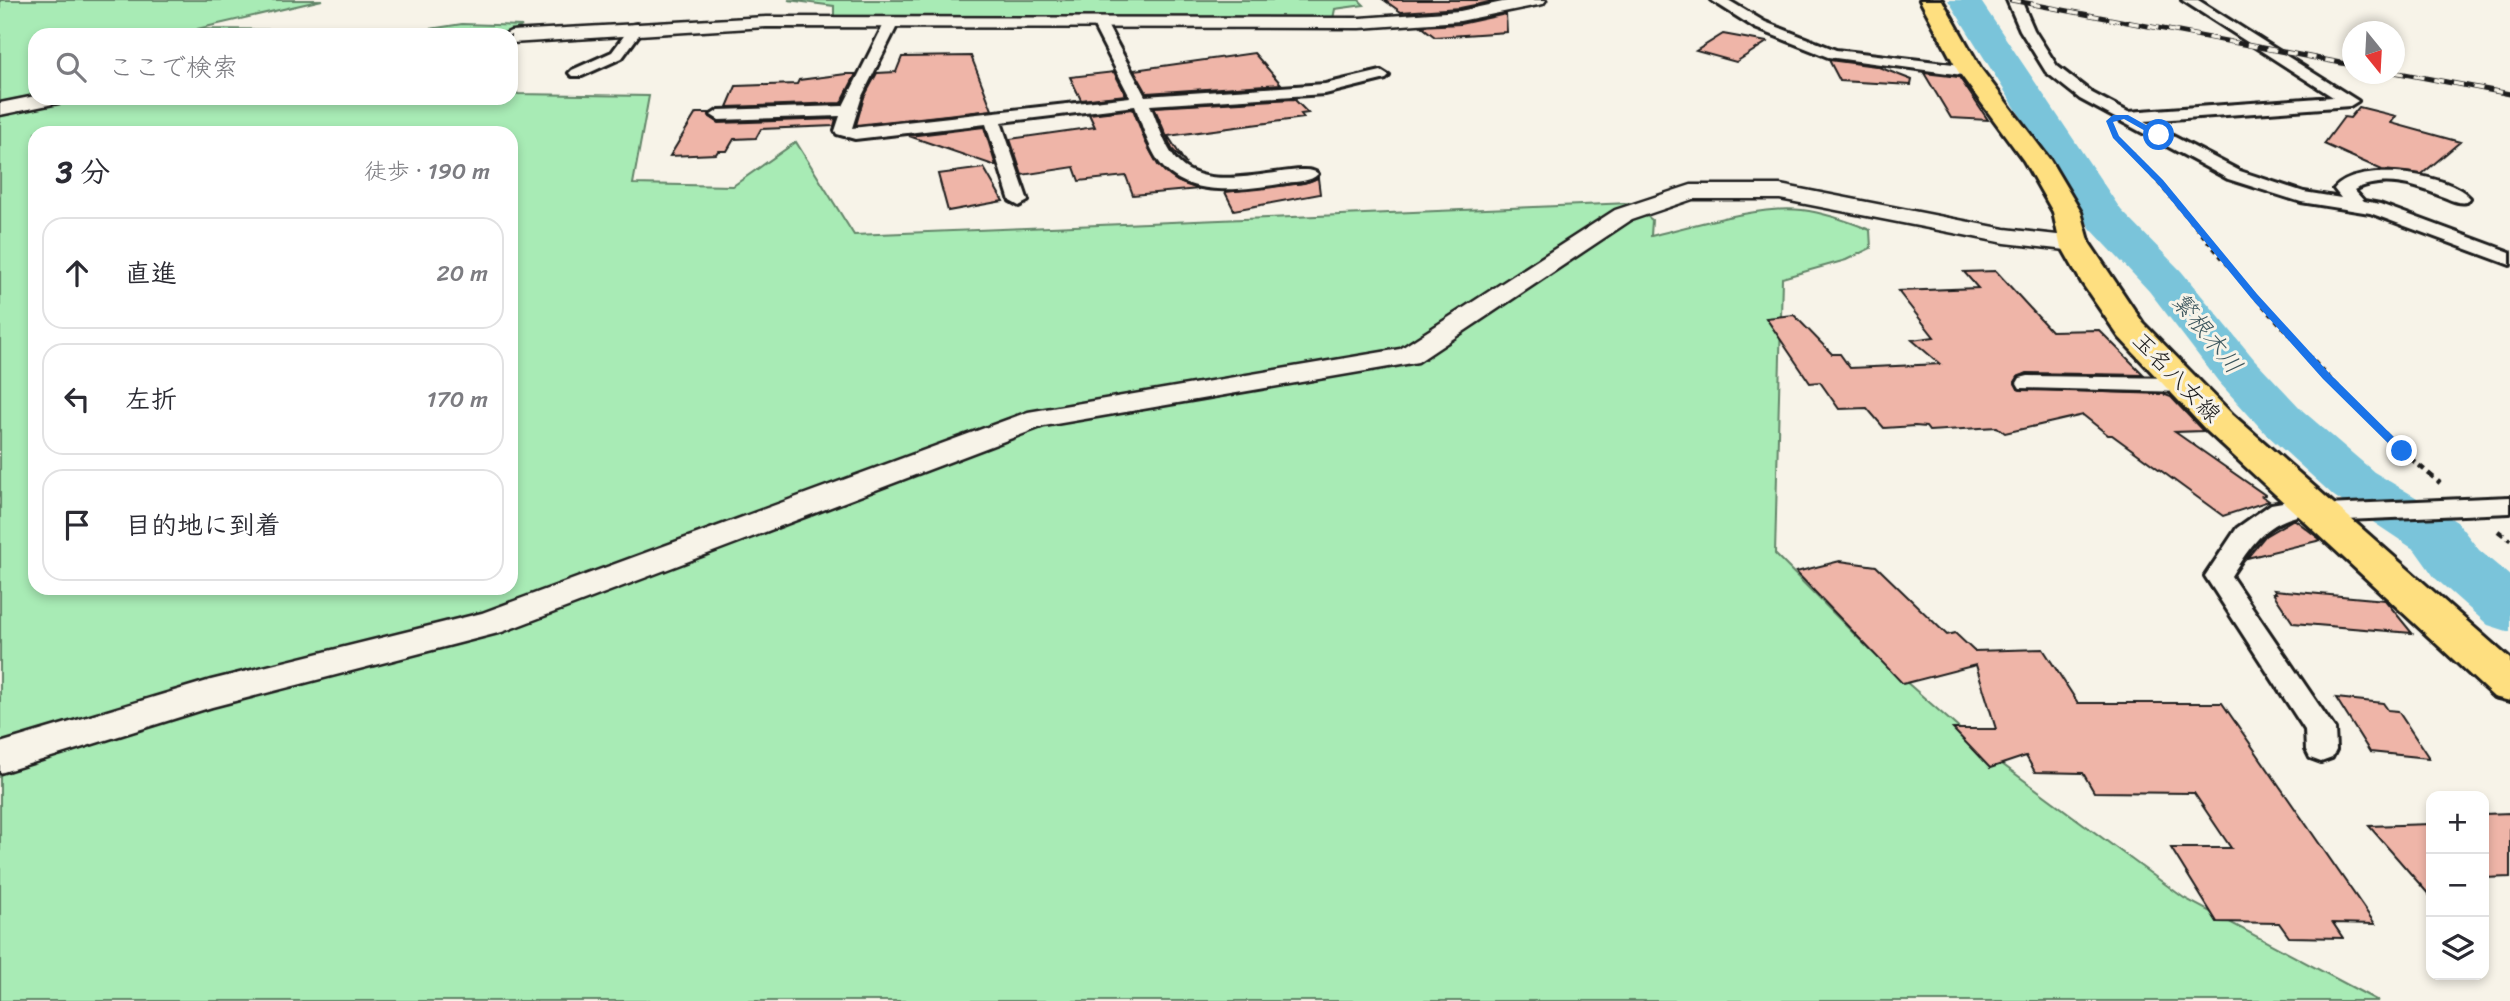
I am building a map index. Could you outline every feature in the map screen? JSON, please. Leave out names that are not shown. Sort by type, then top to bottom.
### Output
[{"type":"main road","name":"玉名八女線","points":[[1931,0],[1970,71],[2037,160],[2067,212],[2075,244],[2131,330],[2220,423],[2329,510],[2510,685]]},
{"type":"street","points":[[518,36],[766,22],[1270,25],[1414,21],[1473,14],[1537,0]]},
{"type":"street","points":[[1718,0],[1760,25],[1833,54],[1970,71]]},
{"type":"street","points":[[2014,0],[2026,30],[2051,69],[2086,96],[2234,175],[2301,197],[2374,208],[2510,260]]},
{"type":"street","points":[[2126,117],[2350,101],[2189,0]]},
{"type":"street","points":[[892,22],[849,111],[843,131],[855,134],[1140,101],[1325,89],[1381,76]]},
{"type":"street","points":[[1099,23],[1171,166],[1196,182],[1246,183],[1309,174]]},
{"type":"street","points":[[577,74],[617,55],[637,28]]},
{"type":"street","points":[[0,109],[28,104]]},
{"type":"street","points":[[719,115],[849,111]]},
{"type":"street","points":[[992,118],[1019,201]]},
{"type":"street","points":[[2359,206],[2343,189],[2356,180],[2388,177],[2432,184],[2461,198]]},
{"type":"street","points":[[0,758],[211,694],[489,623],[1038,418],[1408,356],[1623,215],[1691,192],[1780,192],[2006,236],[2075,244]]},
{"type":"street","points":[[2028,383],[2184,386]]},
{"type":"street","points":[[2321,750],[2320,729],[2218,576],[2246,534],[2280,510],[2510,505]]},
{"type":"path","points":[[2126,117],[2113,117],[2109,121],[2115,137],[2160,182],[2254,296],[2327,376],[2402,451],[2470,507]]},
{"type":"green space","points":[[0,0],[322,0],[201,28],[28,28],[28,105],[518,105],[518,94],[649,96],[633,184],[733,186],[796,142],[854,235],[1630,203],[1652,220],[1651,236],[1726,217],[1785,209],[1820,213],[1870,230],[1871,248],[1846,260],[1782,278],[1775,554],[1871,651],[1987,753],[2184,898],[2378,1001],[0,1001]]},
{"type":"green space","points":[[788,0],[1359,0],[1364,5],[1335,9],[1332,24],[834,22],[834,6]]},
{"type":"green space","points":[[462,24],[522,26],[518,28],[436,28]]},
{"type":"building","points":[[1384,0],[1499,0],[1460,8],[1401,12]]},
{"type":"building","points":[[1506,14],[1507,32],[1435,37],[1421,26],[1460,24]]},
{"type":"building","points":[[1723,34],[1767,42],[1736,62],[1696,51]]},
{"type":"building","points":[[1254,53],[1281,84],[1147,93],[1134,70]]},
{"type":"building","points":[[971,56],[992,110],[856,125],[864,97],[877,73],[896,72],[902,57]]},
{"type":"building","points":[[1829,60],[1876,66],[1912,80],[1911,85],[1840,81]]},
{"type":"building","points":[[1114,72],[1126,95],[1081,100],[1070,77]]},
{"type":"building","points":[[1924,73],[1959,77],[1988,120],[1951,118]]},
{"type":"building","points":[[856,74],[841,103],[727,107],[736,86],[797,84],[799,80]]},
{"type":"building","points":[[1294,99],[1308,113],[1301,114],[1304,118],[1168,136],[1186,164],[1172,149],[1154,107]]},
{"type":"building","points":[[2359,107],[2396,116],[2391,123],[2460,142],[2422,174],[2382,170],[2324,144],[2344,117],[2350,118]]},
{"type":"building","points":[[1133,109],[1158,165],[1177,181],[1199,189],[1133,195],[1126,176],[1079,181],[1074,167],[1022,175],[1010,139],[1095,127],[1089,114]]},
{"type":"building","points":[[696,113],[710,113],[710,117],[719,123],[836,119],[834,126],[761,129],[756,138],[734,139],[727,151],[718,151],[716,154],[670,156]]},
{"type":"building","points":[[984,127],[996,166],[909,136]]},
{"type":"building","points":[[984,168],[1003,201],[948,211],[938,174]]},
{"type":"building","points":[[1318,178],[1320,194],[1234,210],[1225,192],[1304,183]]},
{"type":"building","points":[[1996,271],[2051,331],[2099,330],[2144,375],[2027,373],[2018,377],[2015,382],[2018,389],[2163,394],[2171,397],[2203,431],[2175,432],[2265,495],[2262,496],[2269,501],[2223,516],[2083,415],[2005,433],[1997,427],[1929,431],[1926,427],[1915,426],[1884,428],[1867,408],[1839,409],[1820,382],[1810,383],[1766,318],[1794,315],[1832,354],[1840,354],[1850,368],[1940,364],[1912,340],[1934,337],[1898,291],[1978,288],[1964,272]]},
{"type":"building","points":[[2294,519],[2321,540],[2247,558],[2265,536]]},
{"type":"building","points":[[1840,561],[1876,566],[1947,635],[1955,633],[1974,651],[2043,649],[2078,703],[2222,703],[2375,924],[2333,923],[2343,938],[2289,937],[2279,923],[2217,922],[2171,848],[2231,848],[2194,793],[2094,792],[2083,773],[2035,772],[2026,756],[1990,768],[1953,729],[1996,729],[1976,665],[1903,684],[1796,572]]},
{"type":"building","points":[[2274,590],[2385,600],[2412,633],[2293,623],[2273,593],[2276,593]]},
{"type":"building","points":[[2336,698],[2383,703],[2388,710],[2398,711],[2429,758],[2370,752]]},
{"type":"building","points":[[2510,813],[2510,877],[2489,878],[2489,814]]},
{"type":"building","points":[[2426,824],[2426,891],[2369,826]]},
{"type":"waterway","name":"繁根木川","points":[[1964,0],[2105,219],[2165,281],[2236,370],[2284,422],[2354,484],[2436,536],[2457,564],[2510,610]]},
{"type":"railway","points":[[2011,0],[2342,63]]},
{"type":"railway","points":[[2405,74],[2510,94]]},
{"type":"route","points":[[2159,135],[2126,117],[2113,117],[2109,121],[2115,137],[2160,182],[2254,296],[2327,376],[2402,451]]}]
